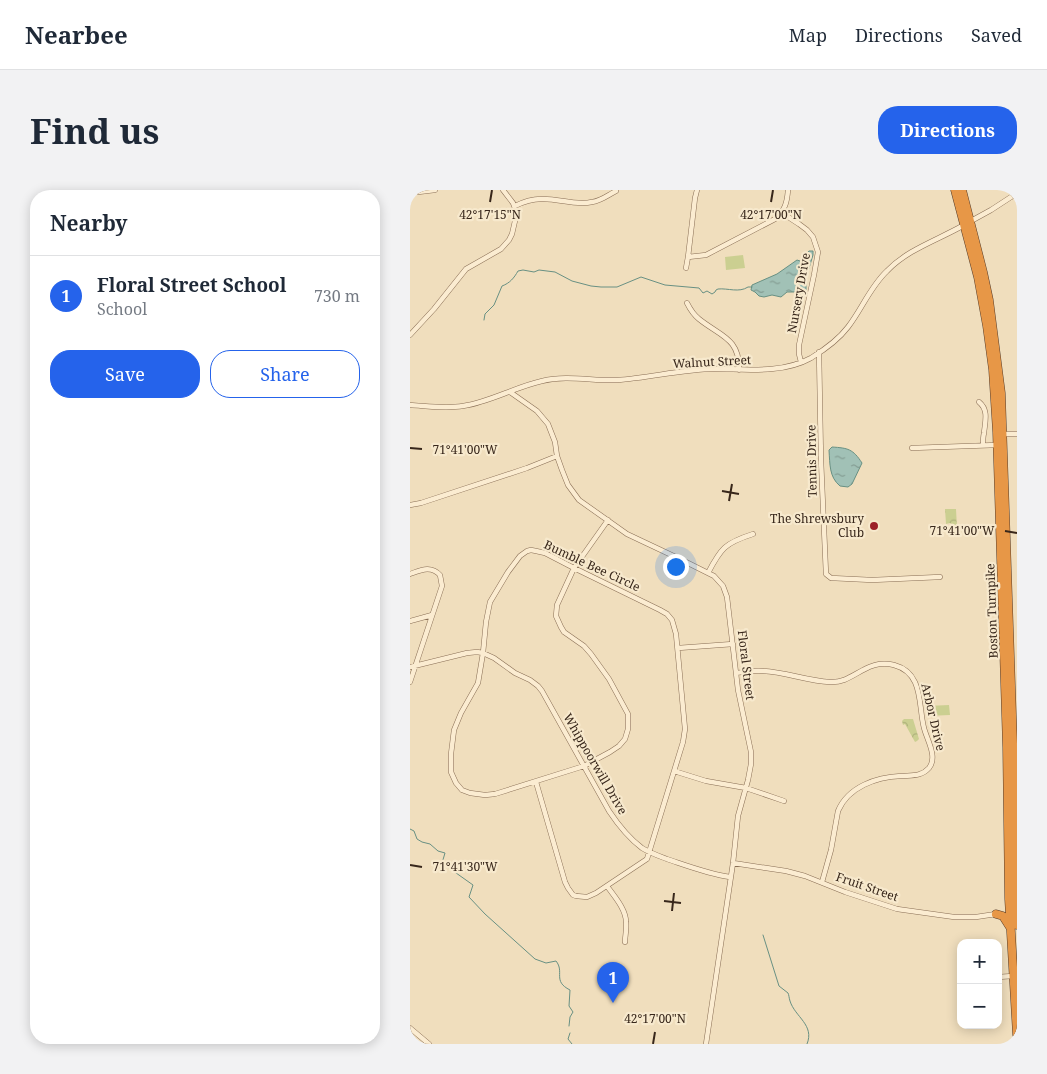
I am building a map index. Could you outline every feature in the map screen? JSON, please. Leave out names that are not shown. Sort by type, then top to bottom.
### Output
[{"type":"highway","name":"Boston Turnpike","points":[[955,190],[986,281],[1000,380],[1014,648],[1016,853],[1013,976],[1017,1035]]},
{"type":"highway","name":"Boston Turnpike","points":[[962,190],[991,348],[995,390],[1007,747],[1009,899],[1014,926]]},
{"type":"highway","points":[[996,914],[1005,908],[1009,899]]},
{"type":"highway","points":[[996,914],[1003,916],[1014,926]]},
{"type":"street","points":[[410,193],[435,190]]},
{"type":"street","points":[[410,335],[466,269],[501,249],[506,244],[512,234],[516,211],[515,206],[503,190]]},
{"type":"street","points":[[515,206],[528,201],[542,199],[589,203],[599,200],[616,190]]},
{"type":"street","points":[[686,268],[697,190]]},
{"type":"street","points":[[688,257],[706,255],[770,222],[782,213],[788,190]]},
{"type":"street","name":"Walnut Street","points":[[410,404],[446,407],[461,406],[484,401],[541,381],[562,378],[614,380],[691,370],[779,368],[801,362],[836,340],[847,329],[876,283],[894,264],[911,252],[949,234],[1017,194]]},
{"type":"street","name":"Nursery Drive","points":[[782,213],[807,230],[813,237],[818,252],[799,345],[801,362]]},
{"type":"street","points":[[687,303],[698,318],[728,339],[734,346],[739,360],[738,370]]},
{"type":"street","name":"Tennis Drive","points":[[819,352],[826,574],[831,578],[848,580],[940,577]]},
{"type":"street","name":"Floral Street","points":[[510,392],[537,411],[548,424],[568,485],[576,497],[627,534],[708,573],[723,586],[727,597],[736,673],[751,752],[751,764],[738,816],[733,863],[706,1044]]},
{"type":"street","points":[[979,402],[985,411],[983,445]]},
{"type":"street","points":[[1003,434],[1017,434]]},
{"type":"street","points":[[912,448],[997,445]]},
{"type":"street","points":[[410,505],[422,503],[527,468],[557,456]]},
{"type":"street","name":"Bumble Bee Circle","points":[[608,520],[574,568],[558,605],[556,616],[564,632],[584,646],[609,679],[628,716],[628,728],[623,742],[610,752],[584,766],[495,794],[476,795],[462,790],[452,776],[451,754],[454,730],[478,682],[490,602],[520,556],[527,551],[536,551],[574,568],[667,614],[675,627],[685,729],[683,742],[650,852]]},
{"type":"street","points":[[708,573],[724,547],[753,534]]},
{"type":"street","points":[[410,574],[429,569],[435,570],[440,575],[442,586],[410,682]]},
{"type":"street","points":[[410,621],[432,615]]},
{"type":"street","points":[[678,648],[733,644]]},
{"type":"street","points":[[410,667],[467,653],[483,653]]},
{"type":"street","name":"Whippoorwill Drive","points":[[483,653],[538,686],[616,822],[638,845],[650,852],[709,873],[730,877]]},
{"type":"street","name":"Arbor Drive","points":[[736,673],[764,670],[833,683],[846,680],[871,666],[884,664],[902,668],[911,675],[916,684],[921,701],[924,728],[931,748],[932,763],[920,774],[893,776],[871,782],[846,797],[838,811],[831,850],[822,882]]},
{"type":"street","points":[[674,771],[706,781],[746,788],[784,801]]},
{"type":"street","points":[[536,782],[568,888],[573,895],[584,897],[596,893],[644,863],[650,852]]},
{"type":"street","name":"Fruit Street","points":[[733,863],[786,871],[805,876],[845,892],[897,909],[954,918],[970,918],[996,914]]},
{"type":"street","points":[[607,886],[625,915],[625,942]]},
{"type":"street","points":[[1002,977],[1013,976]]},
{"type":"street","points":[[410,1028],[430,1044]]},
{"type":"green space","points":[[743,255],[745,268],[726,270],[725,257]]},
{"type":"green space","points":[[945,509],[956,509],[957,528],[950,523],[946,524]]},
{"type":"green space","points":[[949,705],[950,715],[927,716],[927,706]]},
{"type":"green space","points":[[904,719],[913,719],[919,739],[917,741],[915,742],[905,724],[903,725],[902,721]]},
{"type":"water","points":[[809,251],[813,251],[813,255],[806,278],[805,296],[796,292],[787,292],[781,297],[772,295],[764,297],[751,290],[752,285],[777,274],[797,260],[800,261]]},
{"type":"water","points":[[832,447],[850,450],[862,463],[852,484],[848,487],[840,486],[832,474],[829,450]]},
{"type":"waterway","points":[[484,320],[485,314],[494,305],[502,286],[512,280],[518,271],[523,270],[555,272],[572,281],[601,287],[617,287],[641,277],[665,285],[699,288],[703,293],[707,291],[712,294],[718,289],[737,290],[752,287]]},
{"type":"waterway","points":[[410,829],[414,831],[417,839],[445,853],[442,863],[473,885],[469,897],[485,914],[535,959],[546,963],[556,961],[561,983],[570,990],[569,1006],[573,1012],[570,1017],[569,1026]]},
{"type":"waterway","points":[[763,935],[779,986],[788,993],[792,1007],[806,1026],[809,1037],[807,1044]]},
{"type":"waterway","points":[[570,1033],[568,1039],[572,1044]]},
{"type":"place","name":"The Shrewsbury Club","points":[[874,526]]},
{"type":"place","name":"Floral Street School","points":[[613,1003]]}]
